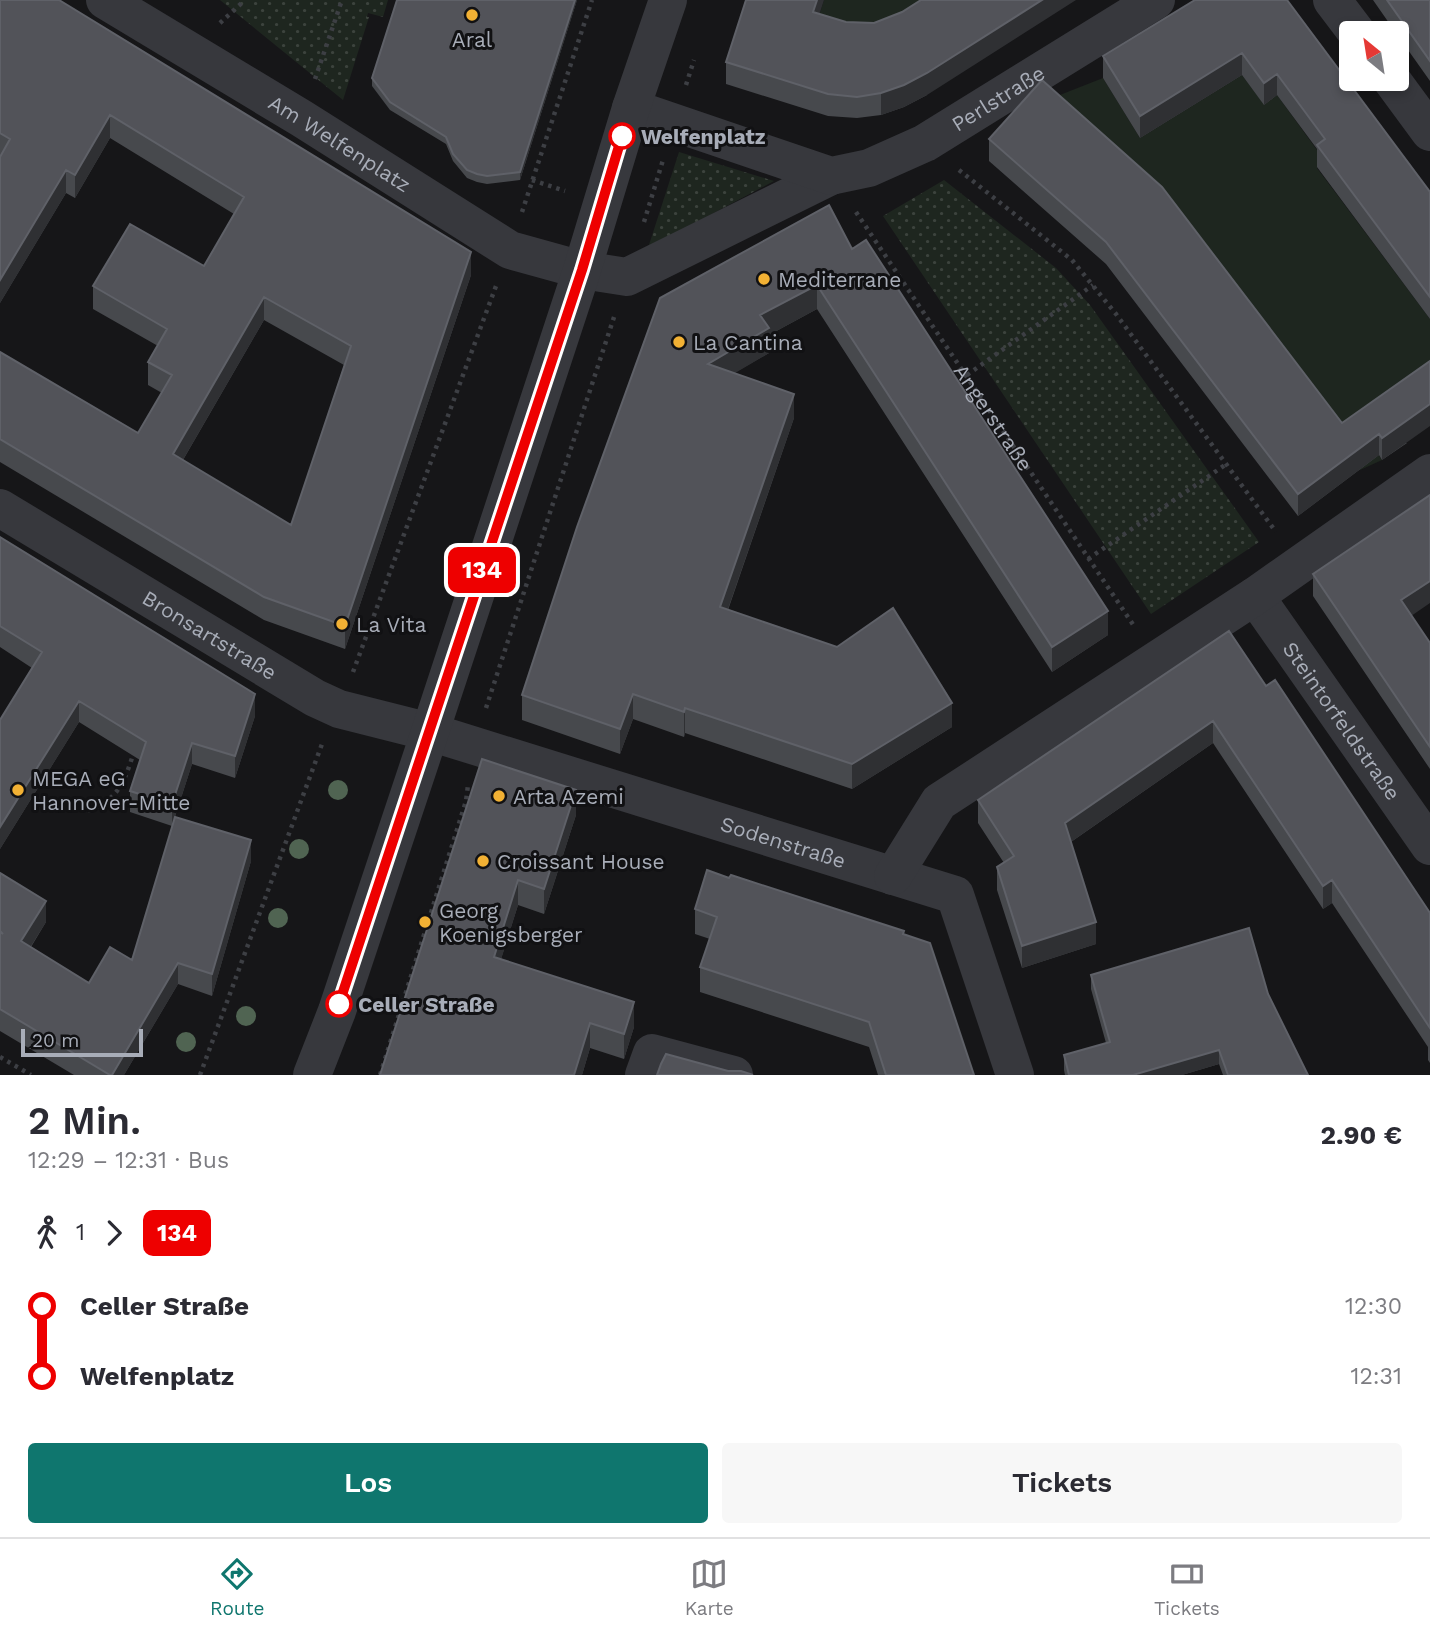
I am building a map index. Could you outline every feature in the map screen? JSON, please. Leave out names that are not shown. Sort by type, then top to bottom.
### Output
[{"type":"street","name":"Am Welfenplatz","points":[[105,0],[301,118],[510,250],[582,270]]},
{"type":"street","points":[[312,1075],[337,1011],[430,732],[582,270],[631,107],[668,0]]},
{"type":"street","name":"Perlstraße","points":[[627,277],[831,176],[869,168],[925,143],[1156,0]]},
{"type":"street","points":[[1332,0],[1348,21]]},
{"type":"street","points":[[1400,91],[1430,132]]},
{"type":"street","points":[[631,107],[831,176]]},
{"type":"street","points":[[582,270],[627,277]]},
{"type":"street","points":[[893,876],[939,802],[1255,596],[1430,473]]},
{"type":"street","name":"Bronsartstraße","points":[[0,508],[315,698],[339,709],[430,732]]},
{"type":"street","name":"Steintorfeldstraße","points":[[1255,596],[1430,846]]},
{"type":"street","name":"Sodenstraße","points":[[430,732],[956,895],[1015,1075]]},
{"type":"street","points":[[644,1075],[652,1053],[734,1075]]},
{"type":"path","points":[[301,118],[342,0]]},
{"type":"path","points":[[200,1075],[318,751],[339,709],[510,250],[592,0]]},
{"type":"path","points":[[380,1075],[466,801],[474,745],[627,277],[697,49]]},
{"type":"path","points":[[925,143],[1072,260],[1227,463],[1300,565]]},
{"type":"path","name":"Angerstraße","points":[[831,176],[1157,659]]},
{"type":"path","points":[[967,375],[1093,285]]},
{"type":"path","points":[[1088,559],[1227,463]]},
{"type":"path","points":[[88,811],[103,805],[117,793],[126,778],[136,744]]},
{"type":"path","points":[[0,1057],[31,1075]]},
{"type":"shaded area","points":[[220,0],[388,0],[383,17],[368,13],[343,100]]},
{"type":"shaded area","points":[[824,0],[955,0],[902,34],[813,34]]},
{"type":"shaded area","points":[[1242,75],[1264,104],[1277,95],[1325,161],[1317,168],[1430,319],[1430,417],[1362,432],[1382,460],[1360,470],[1042,102],[1103,78],[1140,138]]},
{"type":"shaded area","points":[[679,152],[774,181],[648,248]]},
{"type":"shaded area","points":[[944,180],[1056,268],[1090,305],[1259,542],[1151,614],[883,216]]},
{"type":"building","points":[[0,0],[59,0],[471,252],[345,626],[264,597],[0,439],[0,352],[138,433],[172,375],[148,362],[167,329],[93,286],[130,224],[204,266],[244,197],[110,115],[75,175],[66,170],[0,280],[0,157],[10,139],[0,133]],"holes":[[[264,297],[351,346],[291,525],[173,454]]]},
{"type":"building","points":[[397,0],[575,0],[520,172],[487,176],[467,170],[453,154],[446,137],[390,102],[372,78]]},
{"type":"building","points":[[746,0],[817,0],[813,12],[846,22],[874,23],[902,12],[921,0],[1042,0],[927,73],[881,93],[857,97],[828,94],[726,62]]},
{"type":"building","points":[[1195,0],[1287,0],[1339,70],[1339,91],[1355,91],[1430,192],[1430,297],[1317,145],[1325,139],[1277,74],[1264,83],[1242,53],[1140,116],[1103,56]]},
{"type":"building","points":[[1387,0],[1430,0],[1430,61],[1409,31],[1409,21],[1402,21]]},
{"type":"building","points":[[1042,80],[1162,187],[1342,423],[1430,361],[1430,404],[1382,438],[1379,434],[1298,494],[1106,242],[989,139]]},
{"type":"building","points":[[829,205],[852,249],[866,240],[1108,611],[1052,647],[817,285],[760,315],[769,328],[708,364],[794,394],[720,607],[837,647],[893,608],[952,703],[852,764],[685,708],[684,712],[633,694],[620,729],[522,695],[577,527],[660,298]]},
{"type":"building","points":[[1430,495],[1430,581],[1401,600],[1430,643],[1430,747],[1313,574]]},
{"type":"building","points":[[0,537],[255,694],[235,756],[192,743],[172,804],[130,791],[146,742],[79,701],[0,827],[0,720],[42,652],[0,626]]},
{"type":"building","points":[[1229,631],[1266,686],[1275,680],[1430,913],[1430,1028],[1332,880],[1323,886],[1213,721],[1065,823],[1096,922],[1022,946],[997,867],[1014,856],[978,800]]},
{"type":"building","points":[[482,759],[576,790],[544,889],[518,880],[494,957],[634,1002],[624,1034],[590,1023],[574,1075],[380,1075]]},
{"type":"building","points":[[175,817],[251,840],[212,974],[178,963],[110,1075],[0,1009],[0,932],[3,934],[0,931],[0,873],[46,901],[21,941],[89,983],[110,947],[132,960]]},
{"type":"building","points":[[707,870],[729,878],[731,875],[904,931],[903,934],[930,943],[974,1075],[886,1075],[869,1022],[700,967],[717,917],[695,909]]},
{"type":"building","points":[[1249,928],[1268,994],[1308,1075],[1228,1075],[1219,1050],[1133,1075],[1069,1075],[1064,1055],[1110,1042],[1091,975]]},
{"type":"building","points":[[666,1054],[728,1071],[753,1075],[657,1075]]},
{"type":"bus line","name":"134","points":[[339,1004],[582,270],[622,136]]},
{"type":"place","name":"Aral","points":[[472,15]]},
{"type":"place","name":"Welfenplatz","points":[[622,136]]},
{"type":"place","name":"Mediterrane","points":[[764,279]]},
{"type":"place","name":"La Cantina","points":[[679,342]]},
{"type":"place","name":"La Vita","points":[[342,624]]},
{"type":"place","name":"MEGA eG Hannover-Mitte","points":[[18,790]]},
{"type":"place","name":"Arta Azemi","points":[[499,796]]},
{"type":"place","name":"Croissant House","points":[[483,861]]},
{"type":"place","name":"Georg Koenigsberger","points":[[425,922]]},
{"type":"place","name":"Celler Straße","points":[[339,1004]]}]
